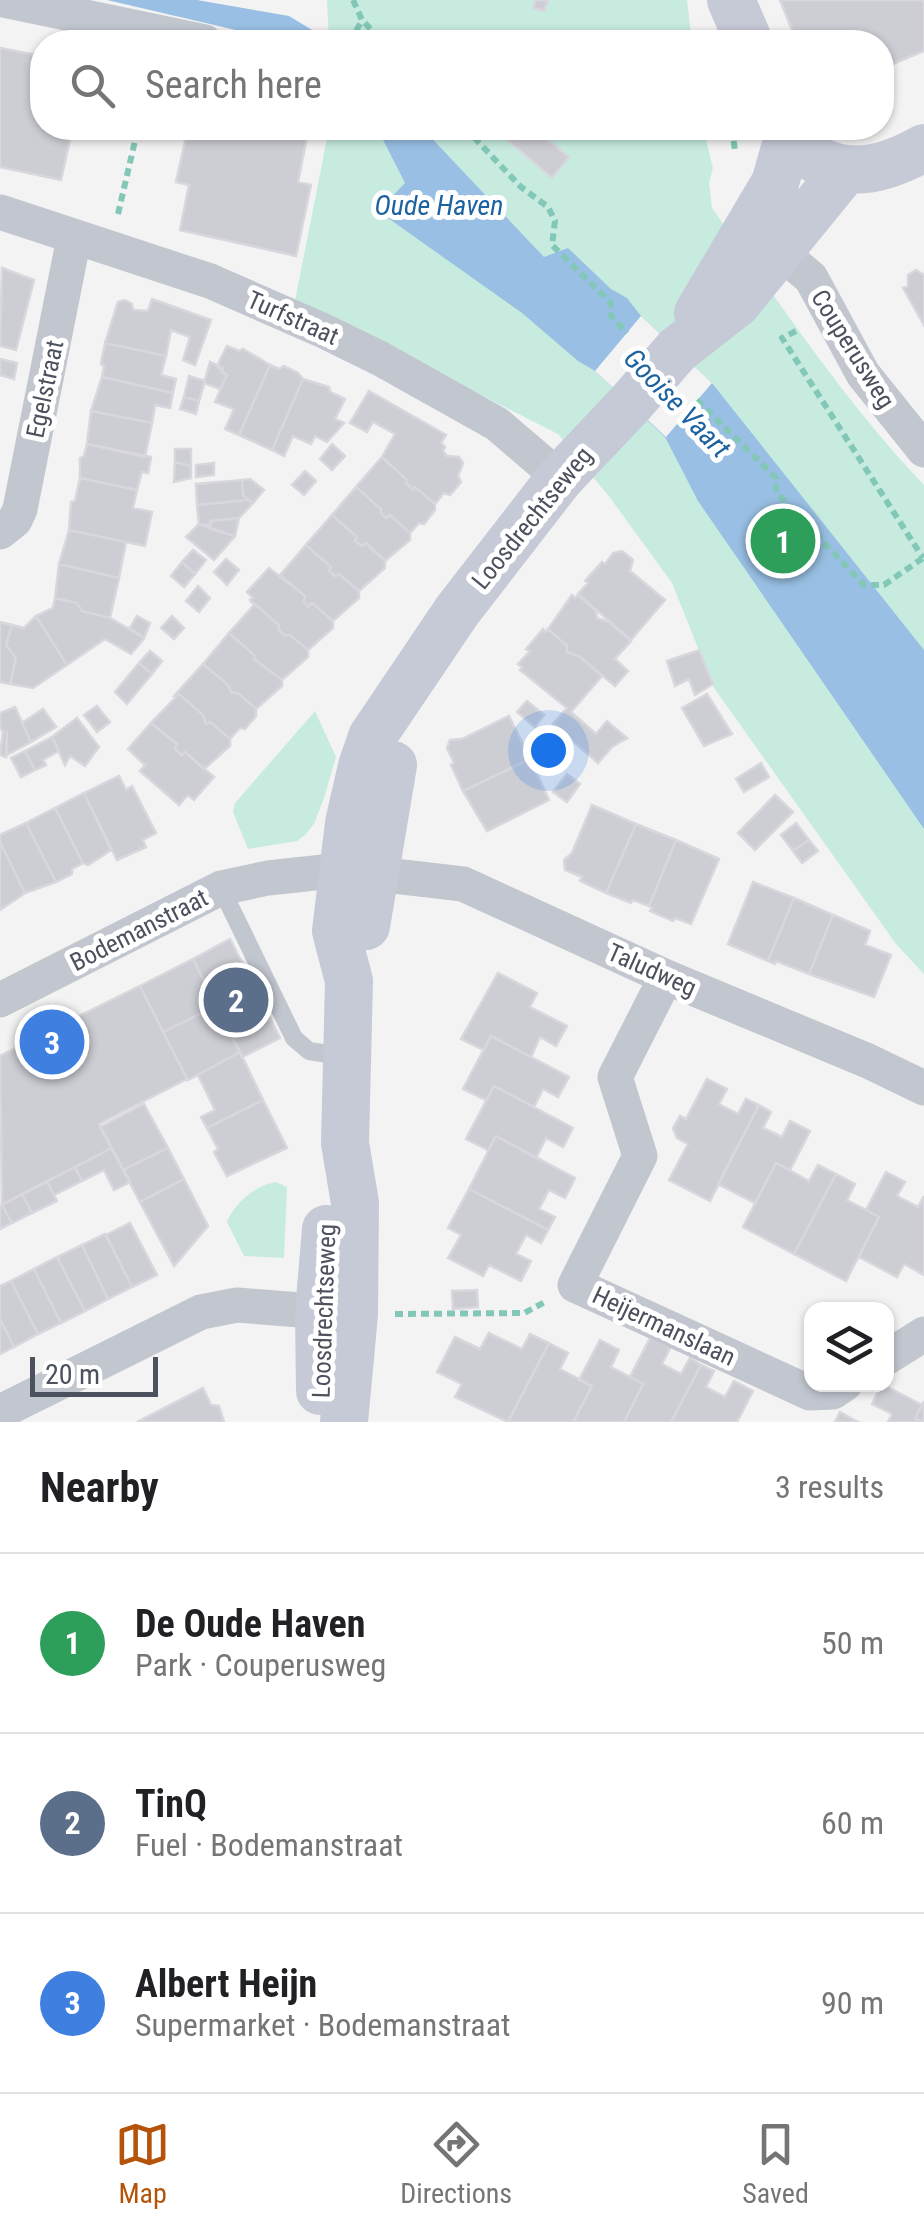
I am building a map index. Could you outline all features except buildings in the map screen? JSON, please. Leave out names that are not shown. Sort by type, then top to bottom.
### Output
[{"type":"street","points":[[4,0],[148,30]]},
{"type":"street","points":[[731,0],[744,30]]},
{"type":"street","name":"Loosdrechtseweg","points":[[320,1422],[355,1204],[346,1142],[348,981],[363,945],[358,872],[400,734],[400,697],[457,611],[560,478],[676,350],[775,183],[785,140]]},
{"type":"street","points":[[796,140],[817,161],[844,170],[874,170],[924,148]]},
{"type":"street","name":"Loosdrechtseweg","points":[[676,350],[737,303],[844,170]]},
{"type":"street","name":"Turfstraat","points":[[0,212],[210,281],[382,358],[497,424],[560,478]]},
{"type":"street","name":"Egelstraat","points":[[0,532],[15,520],[20,509],[74,238]]},
{"type":"street","name":"Couperusweg","points":[[778,251],[811,278],[827,314],[863,374],[924,450]]},
{"type":"street","name":"Bodemanstraat","points":[[0,1000],[222,888],[268,878],[358,872]]},
{"type":"street","name":"Taludweg","points":[[358,872],[463,884],[924,1088]]},
{"type":"street","name":"Heijermanslaan","points":[[666,977],[615,1077],[640,1156],[575,1285],[804,1390]]},
{"type":"street","points":[[0,1412],[201,1312],[237,1305],[336,1313]]},
{"type":"street","name":"Loosdrechtseweg","points":[[336,1313],[344,1422]]},
{"type":"street","points":[[894,1353],[924,1334]]},
{"type":"street","name":"Heijermanslaan","points":[[808,1392],[833,1392]]},
{"type":"lane","points":[[222,888],[294,1038],[309,1051],[347,1057]]},
{"type":"path","points":[[353,0],[372,30]]},
{"type":"path","points":[[357,30],[362,20]]},
{"type":"path","points":[[126,179],[135,140]]},
{"type":"path","points":[[476,140],[521,187],[548,208],[555,221],[552,245],[610,304],[611,316],[627,333]]},
{"type":"path","points":[[697,400],[776,478],[776,492],[864,585],[884,585],[923,558],[782,338],[827,314]]},
{"type":"path","points":[[336,1313],[524,1313],[575,1285]]},
{"type":"green space","points":[[327,0],[687,0],[691,30],[328,30]]},
{"type":"green space","points":[[327,140],[706,140],[713,168],[709,183],[712,208],[839,385],[924,485],[924,974],[896,944],[714,688],[672,583],[558,434],[295,301]]},
{"type":"green space","points":[[315,711],[336,757],[314,824],[297,841],[248,849],[233,812],[235,803]]},
{"type":"green space","points":[[276,1182],[287,1187],[284,1258],[244,1256],[227,1222],[247,1196]]},
{"type":"water","points":[[107,0],[197,0],[289,16],[312,30],[236,30]]},
{"type":"water","points":[[383,140],[433,140],[544,257],[568,248],[611,289],[627,298],[712,383],[924,650],[924,829],[698,501],[665,437],[595,371],[522,313],[378,211],[405,183]]},
{"type":"pier","points":[[641,316],[712,383],[666,437],[595,371]]},
{"type":"place","name":"De Oude Haven","points":[[783,541]]},
{"type":"place","name":"TinQ","points":[[236,1000]]},
{"type":"place","name":"Albert Heijn","points":[[52,1042]]},
{"type":"water label","name":"Oude Haven","points":[[439,205]]},
{"type":"water label","name":"Gooise Vaart","points":[[677,403]]}]
